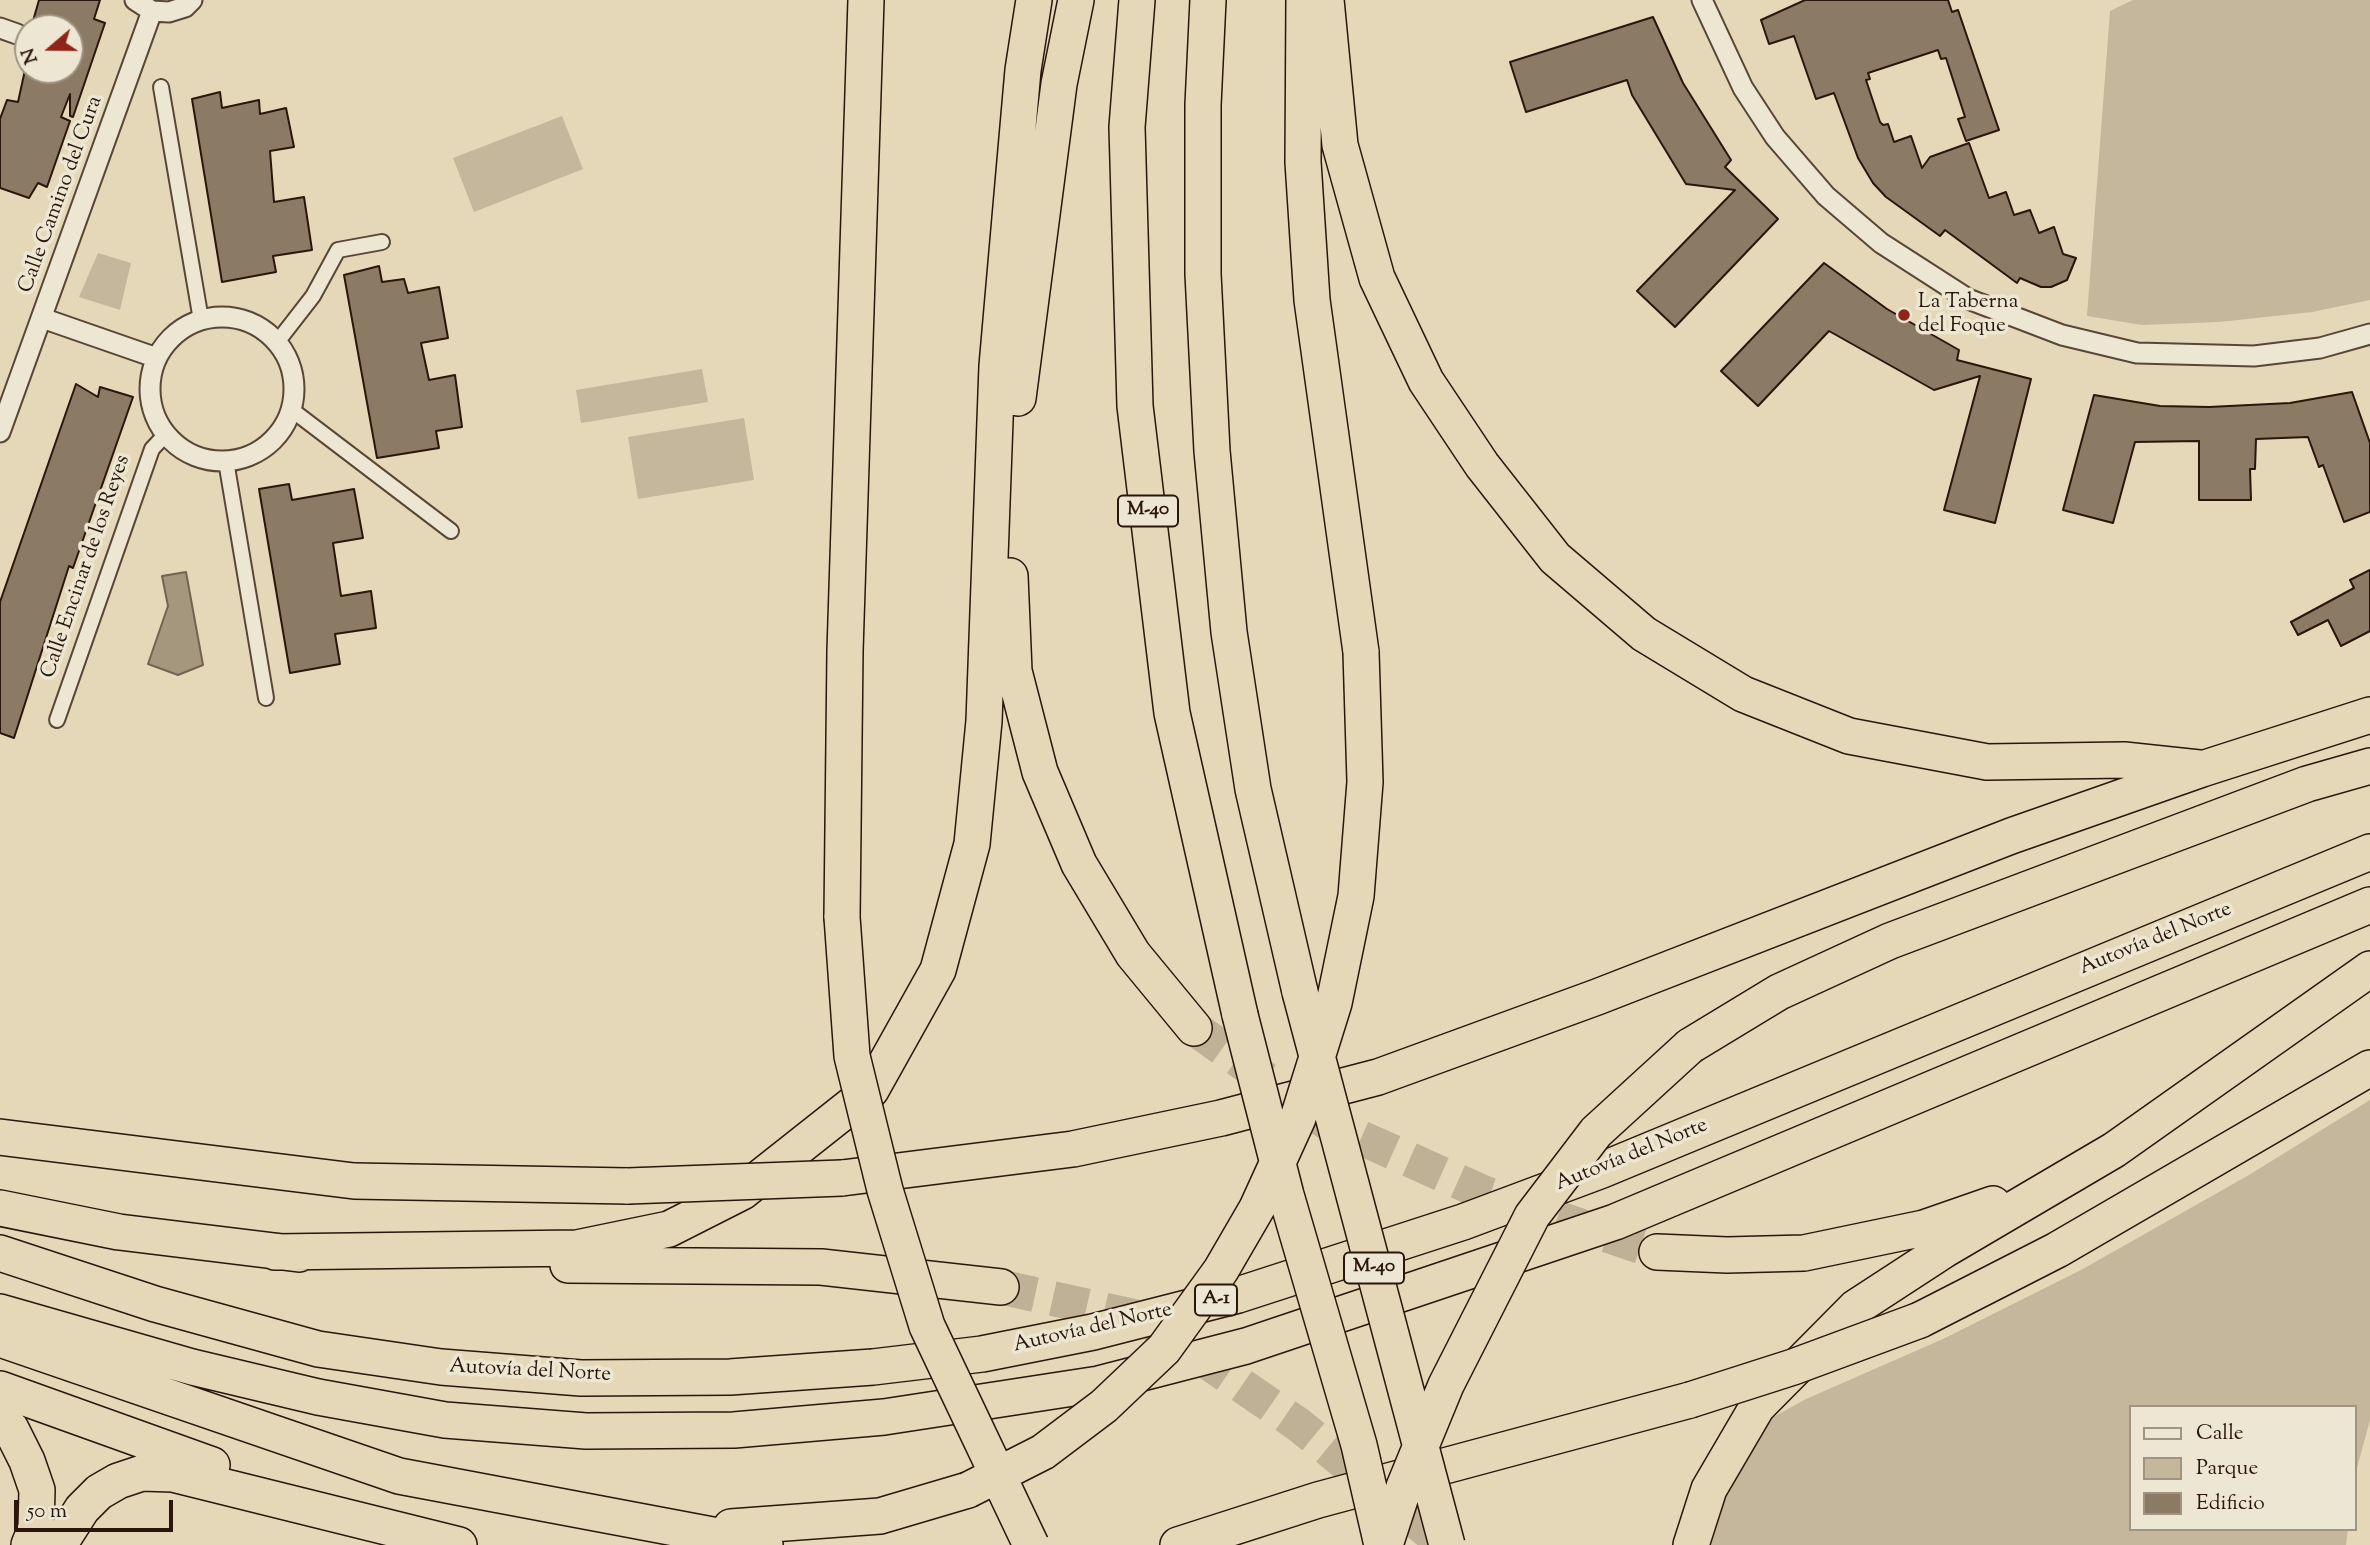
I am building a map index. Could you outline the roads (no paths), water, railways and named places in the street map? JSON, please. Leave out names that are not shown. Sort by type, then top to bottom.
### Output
[{"type":"highway","points":[[866,0],[845,651],[842,917],[852,1056],[885,1190],[927,1326],[1031,1545]]},
{"type":"highway","points":[[275,1252],[577,1248],[669,1229],[742,1192],[871,1090],[938,970],[972,844],[984,721],[997,366],[1023,70],[1034,0]]},
{"type":"highway","points":[[1076,0],[1059,84],[1020,374],[1009,542],[1014,671],[1040,772],[1079,864],[1133,954],[1194,1028]]},
{"type":"highway","name":"M-40","points":[[1137,0],[1127,127],[1135,406],[1172,713],[1240,1015],[1286,1195],[1359,1446],[1383,1545]]},
{"type":"highway","name":"M-40","points":[[1208,0],[1203,105],[1203,274],[1212,451],[1229,632],[1253,789],[1300,992],[1447,1545]]},
{"type":"highway","points":[[1203,274],[1218,237],[1232,0]]},
{"type":"highway","points":[[668,1529],[769,1526],[880,1516],[968,1490],[1043,1451],[1104,1406],[1164,1349],[1221,1270],[1257,1208],[1298,1118],[1334,1003],[1356,896],[1364,782],[1361,652],[1312,300],[1303,162],[1304,0]]},
{"type":"highway","points":[[1326,0],[1340,145],[1377,278],[1426,381],[1482,465],[1555,558],[1644,634],[1743,694],[1849,736],[1987,762],[2124,760],[2202,769]]},
{"type":"highway","points":[[0,1137],[354,1181],[628,1186],[842,1178],[1073,1149],[1221,1118],[1378,1077],[1597,997],[2011,836],[2202,769],[2370,715]]},
{"type":"highway","points":[[1383,1545],[1446,1385],[1532,1216],[1596,1132],[1690,1046],[1779,992],[1890,941],[2307,784],[2370,765]]},
{"type":"highway","name":"Autovía del Norte","points":[[0,1253],[155,1304],[318,1349],[441,1367],[581,1378],[730,1377],[873,1367],[982,1354],[1093,1332],[1238,1295],[1463,1223],[1602,1170],[2370,852]]},
{"type":"highway","points":[[0,1312],[192,1367],[318,1397],[445,1420],[586,1431],[734,1430],[884,1417],[1099,1384],[1246,1346],[1615,1222],[2370,905]]},
{"type":"highway","points":[[1691,1545],[1709,1489],[1757,1407],[1855,1308],[1944,1250],[2114,1150],[2370,969]]},
{"type":"highway","points":[[1178,1545],[1318,1500],[1690,1400],[1793,1367],[1920,1320],[2057,1250],[2370,1068]]},
{"type":"highway","points":[[0,1123],[91,1149]]},
{"type":"highway","points":[[1657,1252],[1727,1255],[1804,1253],[1924,1228],[2018,1195],[2114,1150]]},
{"type":"highway","points":[[0,1208],[119,1232],[275,1252],[426,1265],[821,1267],[1001,1287]]},
{"type":"highway","points":[[0,1339],[399,1476],[668,1529],[765,1545]]},
{"type":"highway","points":[[0,1389],[380,1524]]},
{"type":"highway","points":[[0,1421],[11,1429],[27,1461],[37,1490],[36,1528],[29,1545]]},
{"type":"highway","points":[[59,1545],[82,1509],[100,1492],[118,1480],[142,1474],[173,1474],[459,1545]]},
{"type":"street","points":[[144,6],[169,12],[185,7],[192,0]]},
{"type":"street","points":[[1702,0],[1743,88],[1776,137],[1826,195],[1881,243],[1968,299],[2062,335],[2137,353],[2254,356],[2320,348],[2370,334]]},
{"type":"street","name":"Calle Camino del Cura","points":[[0,432],[42,318],[144,6]]},
{"type":"street","points":[[161,87],[201,320]]},
{"type":"street","points":[[278,341],[313,296],[338,250],[382,242]]},
{"type":"street","points":[[236,317],[259,326],[278,341],[290,362],[295,386],[292,410],[281,432],[263,449],[242,459],[196,456],[175,444],[166,434],[151,404],[150,380],[157,358],[170,338],[188,324],[236,317]]},
{"type":"street","points":[[42,318],[157,358]]},
{"type":"street","points":[[292,410],[450,531]]},
{"type":"street","name":"Calle Encinar de los Reyes","points":[[57,720],[152,449],[166,434]]},
{"type":"street","points":[[226,460],[266,698]]},
{"type":"tunnel","points":[[1194,1028],[1271,1083]]},
{"type":"tunnel","points":[[1314,1114],[1328,1123],[1484,1193],[1657,1252]]},
{"type":"tunnel","points":[[1001,1287],[1145,1319],[1299,1425],[1445,1545]]},
{"type":"place","name":"La Taberna del Foque","points":[[1904,315]]}]
